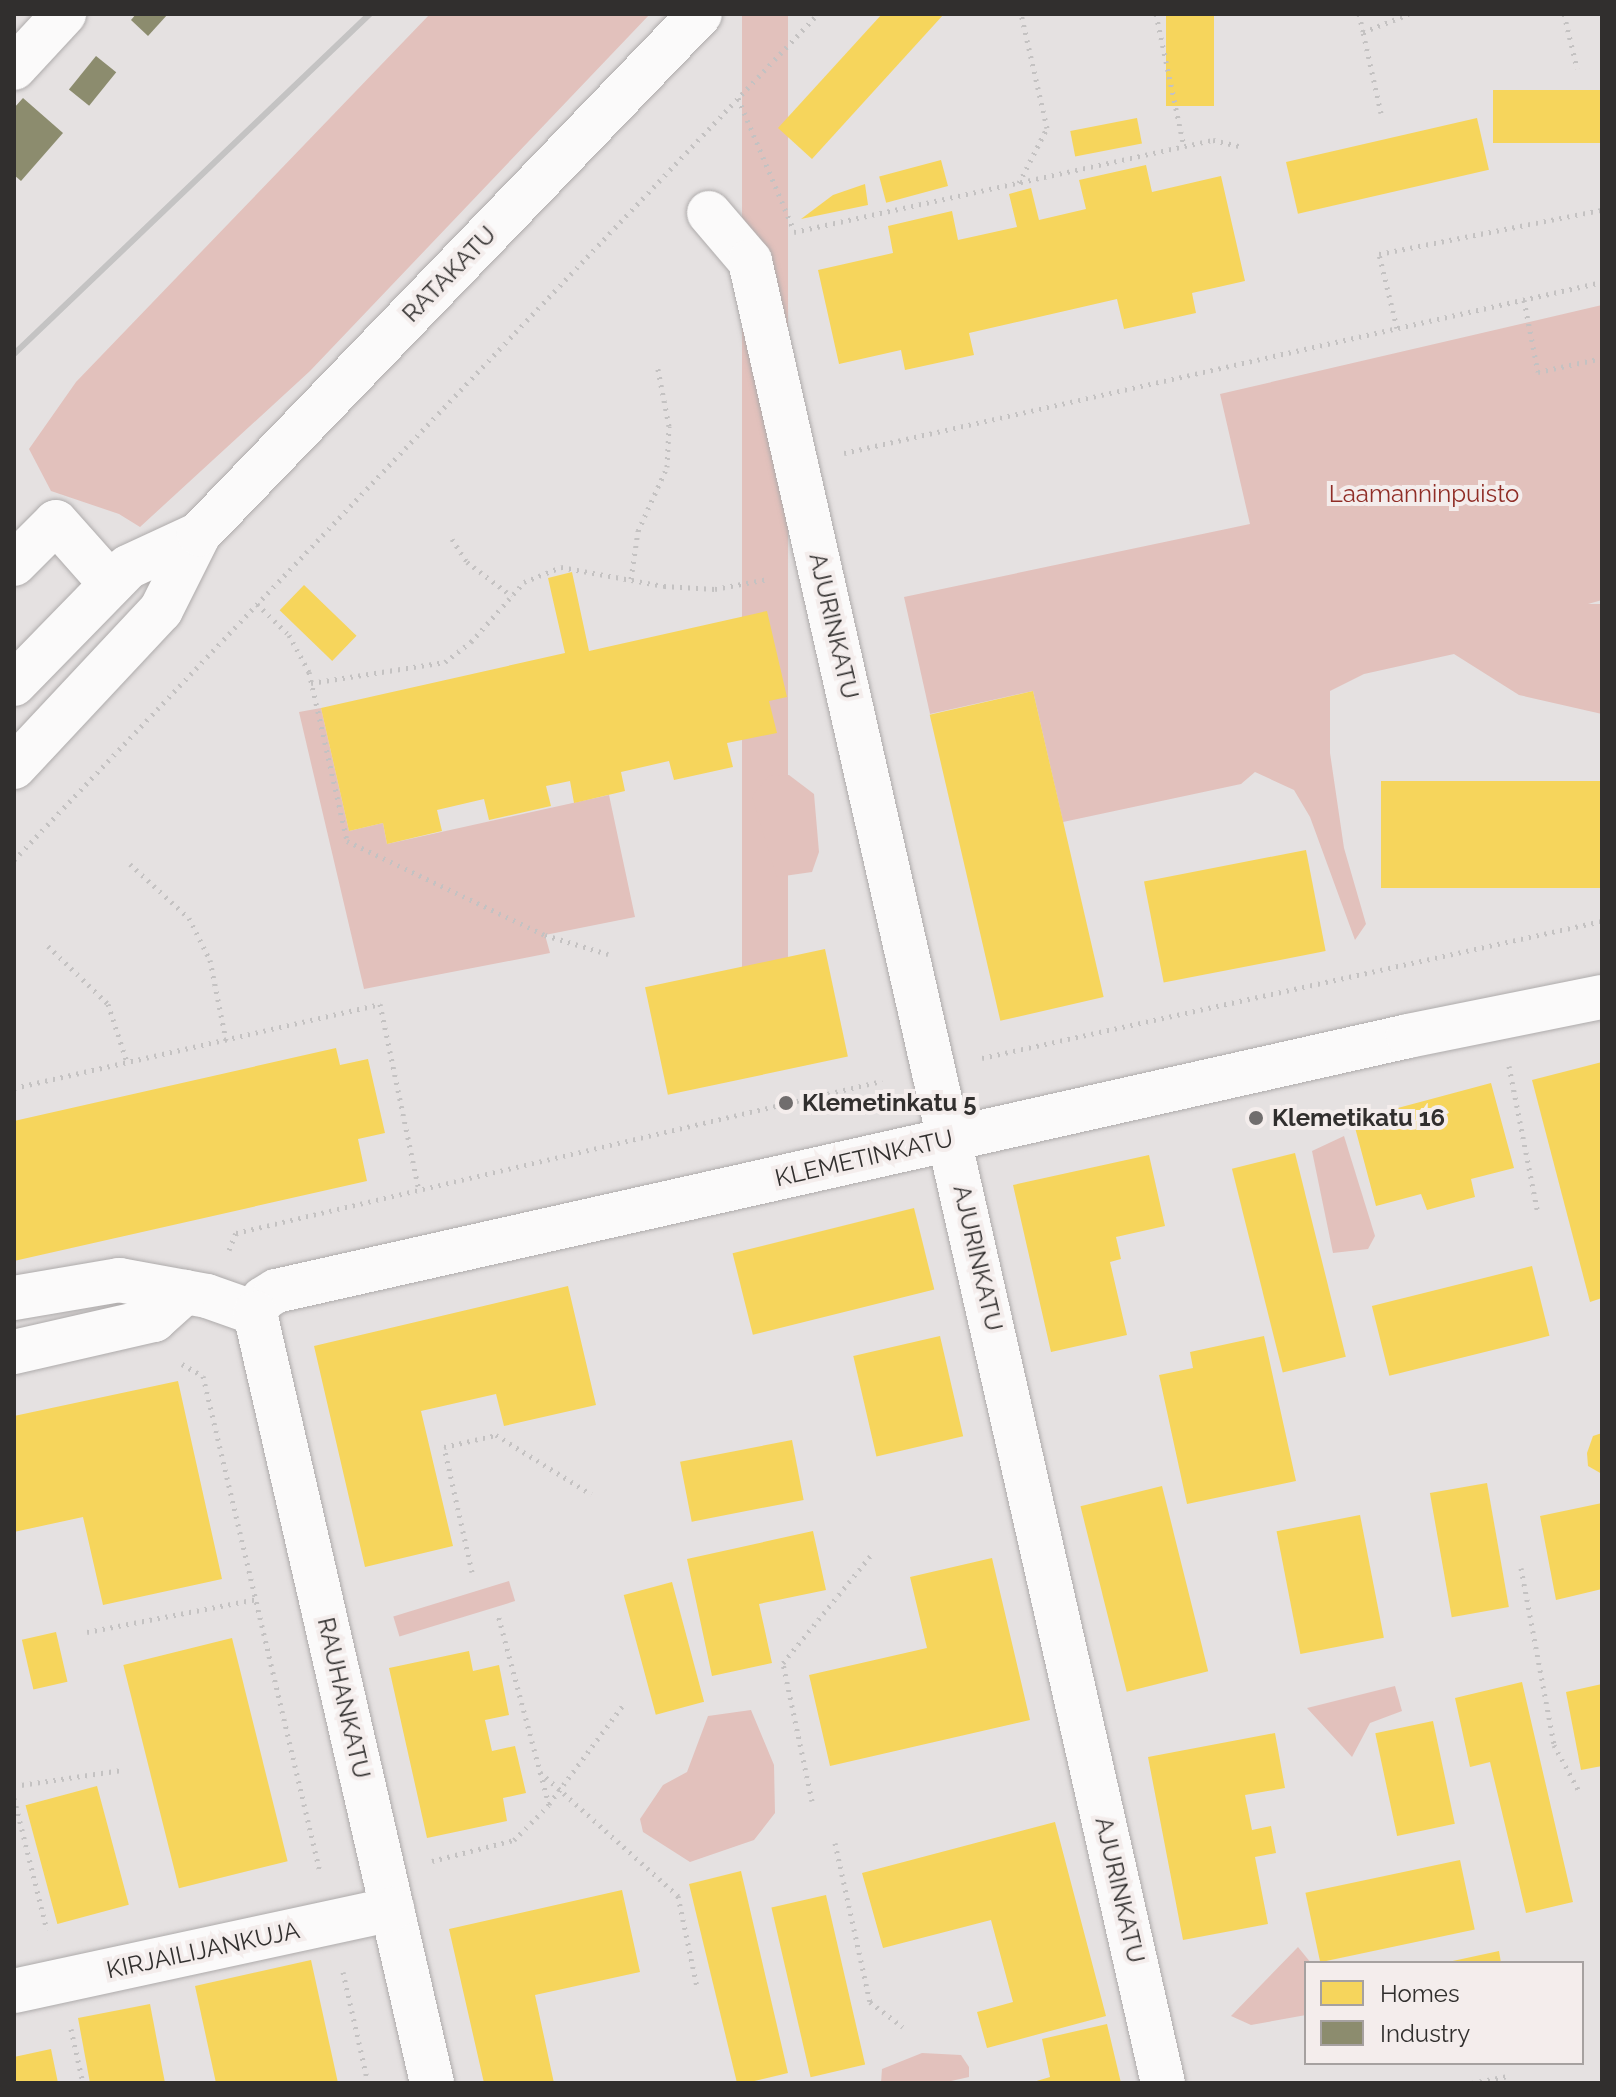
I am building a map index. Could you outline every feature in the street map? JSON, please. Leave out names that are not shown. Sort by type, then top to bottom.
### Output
[{"type":"street","points":[[14,68],[64,14]]},
{"type":"street","name":"RATAKATU","points":[[14,767],[161,610],[199,534],[700,14]]},
{"type":"street","name":"AJURINKATU","points":[[709,213],[750,261],[1163,2083]]},
{"type":"street","points":[[14,564],[56,522],[111,584]]},
{"type":"street","name":"RATAKATU","points":[[14,684],[128,567],[199,534]]},
{"type":"street","name":"KLEMETINKATU","points":[[255,1313],[263,1299],[276,1291],[1602,997]]},
{"type":"street","points":[[14,1298],[119,1280],[185,1292],[255,1313]]},
{"type":"street","points":[[14,1352],[154,1320],[185,1292]]},
{"type":"street","name":"RAUHANKATU","points":[[255,1313],[432,2083]]},
{"type":"street","name":"KIRJAILIJANKUJA","points":[[14,1991],[392,1909]]},
{"type":"path","points":[[14,860],[818,14]]},
{"type":"path","points":[[1019,183],[1047,128],[1021,14]]},
{"type":"path","points":[[1156,14],[1184,147]]},
{"type":"path","points":[[1359,14],[1381,113]]},
{"type":"path","points":[[1363,32],[1409,14]]},
{"type":"path","points":[[1564,14],[1577,68]]},
{"type":"path","points":[[793,232],[1213,140],[1239,146]]},
{"type":"path","points":[[1397,328],[1379,254],[1602,210]]},
{"type":"path","points":[[796,464],[1602,282]]},
{"type":"path","points":[[1524,300],[1538,372],[1602,358]]},
{"type":"path","points":[[631,579],[638,531],[667,467],[669,426],[657,364]]},
{"type":"path","points":[[452,539],[467,562],[512,596]]},
{"type":"path","points":[[311,683],[445,662],[539,572],[561,567],[715,589],[772,579]]},
{"type":"path","points":[[257,604],[289,635],[311,683],[347,841],[545,935],[608,954]]},
{"type":"path","points":[[130,864],[189,918],[210,960],[226,1040]]},
{"type":"path","points":[[973,1060],[1602,921]]},
{"type":"path","points":[[48,946],[108,1004],[127,1062]]},
{"type":"path","points":[[14,1088],[380,1004],[419,1190]]},
{"type":"path","points":[[1509,1066],[1538,1214]]},
{"type":"path","points":[[236,1233],[895,1078]]},
{"type":"path","points":[[178,1361],[203,1376],[368,2083]]},
{"type":"path","points":[[472,1572],[444,1447],[496,1435],[591,1494]]},
{"type":"path","points":[[812,1801],[783,1663],[871,1555]]},
{"type":"path","points":[[1521,1568],[1554,1745],[1579,1791]]},
{"type":"path","points":[[87,1632],[256,1599]]},
{"type":"path","points":[[498,1615],[549,1805]]},
{"type":"path","points":[[426,1863],[514,1840],[549,1805],[623,1705]]},
{"type":"path","points":[[14,1786],[122,1770]]},
{"type":"path","points":[[540,1771],[678,1896],[697,1987]]},
{"type":"path","points":[[835,1843],[870,2002],[903,2027]]},
{"type":"path","points":[[1472,2083],[1509,2076]]},
{"type":"green space","points":[[430,14],[650,14],[310,371],[140,527],[119,514],[51,491],[29,449],[76,382]]},
{"type":"green space","points":[[742,14],[788,14],[788,1068],[742,1068]]},
{"type":"green space","name":"Laamanninpuisto","points":[[1602,305],[1602,600],[1588,604],[1602,604],[1602,714],[1519,695],[1454,654],[1364,674],[1330,691],[1330,753],[1344,848],[1366,924],[1355,940],[1310,817],[1294,790],[1255,772],[1241,784],[1063,822],[1033,691],[930,714],[904,597],[1250,524],[1220,394]]},
{"type":"green space","points":[[321,708],[349,831],[383,823],[387,844],[609,795],[635,917],[545,935],[550,953],[364,989],[299,712]]},
{"type":"green space","points":[[789,775],[814,794],[819,852],[812,872],[777,877],[752,796],[769,776]]},
{"type":"green space","points":[[1344,1136],[1375,1236],[1368,1249],[1333,1253],[1312,1151]]},
{"type":"green space","points":[[509,1581],[515,1601],[399,1636],[393,1616]]},
{"type":"green space","points":[[1395,1686],[1402,1711],[1370,1723],[1352,1757],[1307,1708]]},
{"type":"green space","points":[[751,1710],[774,1765],[775,1813],[754,1840],[690,1862],[643,1832],[640,1819],[663,1785],[687,1772],[708,1716]]},
{"type":"green space","points":[[1298,1947],[1309,1961],[1304,1961],[1304,2015],[1251,2025],[1231,2016]]},
{"type":"green space","points":[[922,2053],[961,2055],[969,2067],[969,2077],[942,2083],[881,2083],[882,2069]]},
{"type":"building: Homes","points":[[882,14],[944,14],[812,159],[778,128]]},
{"type":"building: Homes","points":[[1166,14],[1214,14],[1214,106],[1166,106]]},
{"type":"building: Homes","points":[[1493,90],[1602,90],[1602,143],[1493,143]]},
{"type":"building: Homes","points":[[1137,118],[1142,144],[1075,156],[1070,131]]},
{"type":"building: Homes","points":[[1477,118],[1489,170],[1298,214],[1286,162]]},
{"type":"building: Homes","points":[[941,160],[948,186],[886,203],[879,177]]},
{"type":"building: Homes","points":[[1146,165],[1152,192],[1221,176],[1245,281],[1192,293],[1196,313],[1124,329],[1117,299],[969,333],[974,355],[905,370],[901,350],[839,364],[818,270],[893,253],[888,226],[952,211],[958,240],[1017,227],[1009,194],[1031,188],[1039,220],[1086,209],[1079,180]]},
{"type":"building: Homes","points":[[865,184],[868,205],[801,219],[833,195]]},
{"type":"building: Homes","points":[[572,572],[589,651],[767,611],[787,697],[769,701],[777,733],[727,743],[733,767],[674,780],[669,761],[621,772],[625,791],[574,803],[570,781],[546,786],[551,806],[489,820],[484,799],[437,810],[442,831],[387,844],[383,823],[349,831],[321,708],[565,653],[548,578]]},
{"type":"building: Homes","points":[[304,585],[357,636],[332,661],[280,610]]},
{"type":"building: Homes","points":[[1033,691],[1104,997],[1000,1021],[930,715]]},
{"type":"building: Homes","points":[[1381,781],[1602,781],[1602,888],[1381,888]]},
{"type":"building: Homes","points":[[1306,850],[1326,951],[1164,983],[1144,881]]},
{"type":"building: Homes","points":[[825,949],[848,1057],[668,1095],[645,987]]},
{"type":"building: Homes","points":[[336,1048],[340,1065],[368,1059],[385,1133],[358,1139],[367,1181],[14,1261],[14,1121]]},
{"type":"building: Homes","points":[[1602,1062],[1602,1298],[1590,1302],[1532,1080]]},
{"type":"building: Homes","points":[[1491,1083],[1514,1168],[1471,1179],[1475,1197],[1427,1210],[1421,1194],[1376,1206],[1353,1120]]},
{"type":"building: Homes","points":[[1295,1153],[1346,1357],[1283,1372],[1232,1169]]},
{"type":"building: Homes","points":[[1149,1155],[1165,1226],[1116,1237],[1121,1259],[1110,1262],[1127,1335],[1051,1352],[1013,1185]]},
{"type":"building: Homes","points":[[914,1208],[934,1290],[753,1335],[733,1253]]},
{"type":"building: Homes","points":[[1532,1266],[1549,1336],[1389,1376],[1372,1306]]},
{"type":"building: Homes","points":[[568,1286],[596,1405],[504,1426],[496,1394],[421,1411],[453,1546],[365,1567],[314,1346]]},
{"type":"building: Homes","points":[[940,1336],[963,1436],[876,1456],[853,1356]]},
{"type":"building: Homes","points":[[1264,1336],[1296,1481],[1187,1504],[1159,1375],[1193,1368],[1190,1352]]},
{"type":"building: Homes","points":[[178,1381],[222,1579],[103,1605],[83,1517],[14,1532],[14,1416]]},
{"type":"building: Homes","points":[[1602,1433],[1602,1474],[1588,1466],[1587,1453],[1593,1436]]},
{"type":"building: Homes","points":[[792,1440],[804,1500],[692,1522],[680,1462]]},
{"type":"building: Homes","points":[[1487,1483],[1509,1607],[1452,1617],[1430,1493]]},
{"type":"building: Homes","points":[[1162,1486],[1208,1671],[1127,1692],[1080,1506]]},
{"type":"building: Homes","points":[[1602,1503],[1602,1589],[1556,1600],[1540,1516]]},
{"type":"building: Homes","points":[[1360,1515],[1384,1638],[1300,1654],[1277,1531]]},
{"type":"building: Homes","points":[[813,1531],[826,1590],[759,1604],[772,1663],[712,1676],[687,1559]]},
{"type":"building: Homes","points":[[992,1558],[1030,1720],[830,1766],[809,1675],[927,1648],[910,1577]]},
{"type":"building: Homes","points":[[672,1582],[704,1702],[656,1715],[624,1595]]},
{"type":"building: Homes","points":[[56,1632],[67,1682],[33,1690],[22,1640]]},
{"type":"building: Homes","points":[[232,1638],[288,1861],[179,1888],[123,1665]]},
{"type":"building: Homes","points":[[469,1651],[473,1671],[499,1665],[509,1715],[485,1720],[492,1751],[515,1746],[526,1793],[503,1798],[507,1821],[427,1838],[389,1668]]},
{"type":"building: Homes","points":[[1522,1682],[1573,1902],[1526,1913],[1490,1762],[1470,1767],[1455,1698]]},
{"type":"building: Homes","points":[[1602,1684],[1602,1766],[1581,1770],[1566,1692]]},
{"type":"building: Homes","points":[[1433,1721],[1455,1824],[1397,1836],[1375,1733]]},
{"type":"building: Homes","points":[[1275,1733],[1285,1788],[1245,1795],[1252,1830],[1271,1826],[1276,1853],[1255,1857],[1268,1924],[1183,1940],[1148,1757]]},
{"type":"building: Homes","points":[[97,1786],[129,1905],[57,1924],[26,1805]]},
{"type":"building: Homes","points":[[1055,1822],[1106,2016],[987,2048],[977,2012],[1013,2002],[991,1920],[883,1948],[862,1873]]},
{"type":"building: Homes","points":[[1460,1860],[1475,1929],[1320,1961],[1305,1893]]},
{"type":"building: Homes","points":[[741,1871],[788,2073],[746,2083],[737,2083],[689,1884]]},
{"type":"building: Homes","points":[[622,1890],[640,1972],[535,1995],[554,2083],[484,2083],[449,1929]]},
{"type":"building: Homes","points":[[826,1895],[865,2065],[811,2077],[771,1908]]},
{"type":"building: Homes","points":[[1499,1951],[1501,1961],[1453,1961]]},
{"type":"building: Homes","points":[[311,1960],[338,2083],[216,2083],[195,1986]]},
{"type":"building: Homes","points":[[150,2004],[165,2083],[90,2083],[78,2018]]},
{"type":"building: Homes","points":[[1107,2024],[1121,2083],[1030,2083],[1050,2077],[1042,2039]]},
{"type":"building: Homes","points":[[51,2049],[58,2083],[14,2083],[14,2057]]},
{"type":"building: Industry","points":[[136,14],[168,14],[148,36],[131,20]]},
{"type":"building: Industry","points":[[96,56],[116,72],[89,106],[69,89]]},
{"type":"building: Industry","points":[[23,98],[63,133],[21,181],[14,175],[14,108]]},
{"type":"railway","points":[[14,354],[370,14]]},
{"type":"place","name":"Klemetinkatu 5","points":[[786,1103]]},
{"type":"place","name":"Klemetikatu 16","points":[[1256,1118]]}]
